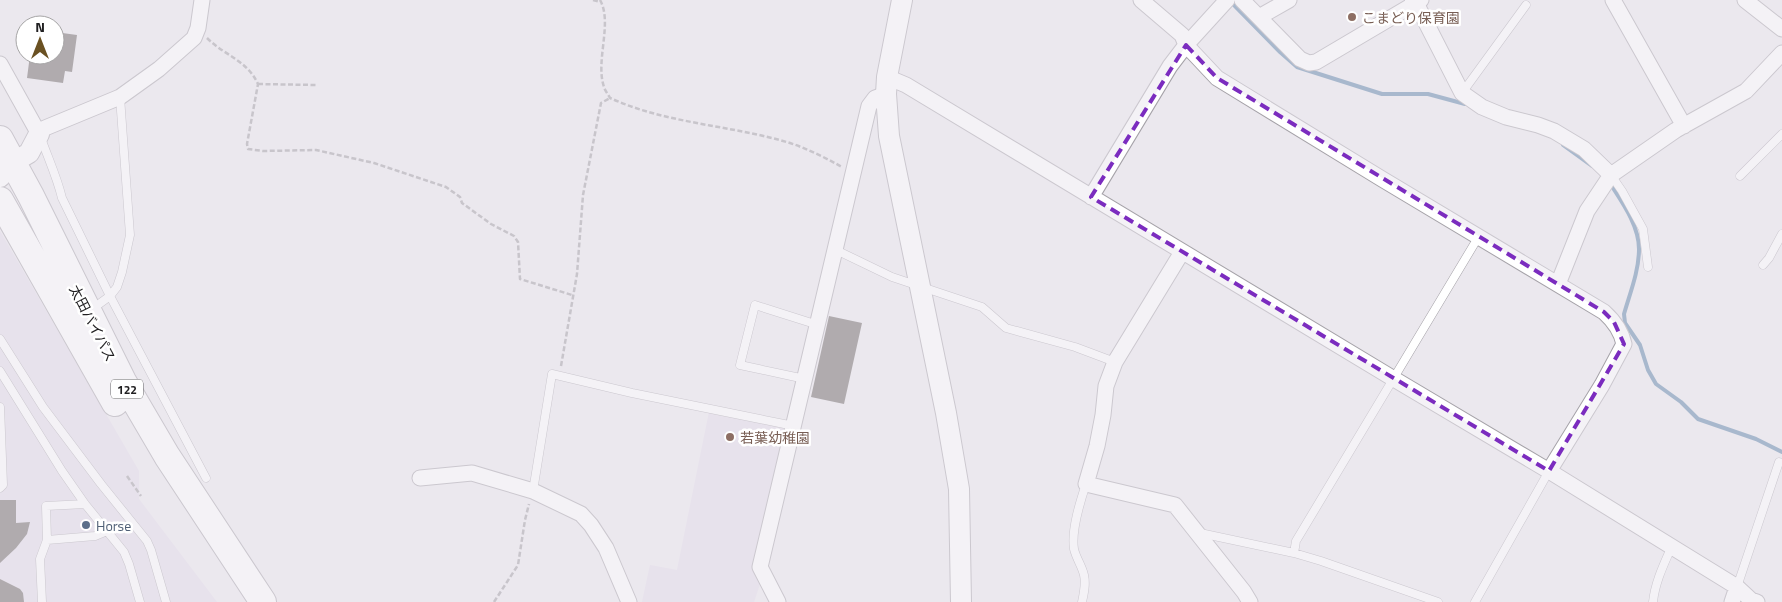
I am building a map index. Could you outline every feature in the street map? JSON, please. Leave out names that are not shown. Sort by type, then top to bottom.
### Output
[{"type":"highway","name":"太田バイパス","points":[[0,139],[4,168],[31,196],[122,381],[167,456],[263,602]]},
{"type":"highway","name":"太田バイパス","points":[[0,200],[107,390],[152,464],[242,602]]},
{"type":"street","points":[[4,168],[29,152],[39,134],[45,128],[120,97],[159,70],[194,38],[198,28],[202,0]]},
{"type":"street","points":[[902,0],[886,86],[890,145],[950,431],[959,490],[961,602]]},
{"type":"street","points":[[1141,0],[1182,35],[1186,45],[1217,78],[1604,312],[1614,322],[1623,336],[1624,344],[1602,385],[1550,471]]},
{"type":"street","points":[[1091,197],[1170,66],[1186,45],[1227,0]]},
{"type":"street","points":[[1242,0],[1300,60],[1309,63],[1316,62],[1417,1],[1462,93],[1482,107],[1498,114],[1554,131],[1584,149],[1611,175]]},
{"type":"street","points":[[1259,17],[1289,0]]},
{"type":"street","points":[[1613,0],[1684,126]]},
{"type":"street","points":[[1745,0],[1782,29]]},
{"type":"street","points":[[1558,284],[1587,211],[1611,175],[1684,126],[1746,91],[1782,53]]},
{"type":"street","points":[[0,64],[39,134]]},
{"type":"street","points":[[778,602],[760,567],[869,106],[886,86],[906,85],[1550,471],[1671,548],[1734,595],[1757,602]]},
{"type":"street","points":[[1182,252],[1115,362],[1106,386],[1097,446],[1086,484],[1175,505],[1250,602]]},
{"type":"street","points":[[420,478],[472,473],[533,491],[581,514],[591,525],[606,548],[629,602]]},
{"type":"lane","points":[[1462,93],[1526,5]]},
{"type":"lane","points":[[86,309],[110,296],[117,287],[130,235],[120,97]]},
{"type":"lane","points":[[39,134],[50,159],[62,198],[110,296],[206,478]]},
{"type":"lane","points":[[1740,176],[1782,134]]},
{"type":"lane","points":[[1611,175],[1644,229],[1648,267]]},
{"type":"lane","points":[[1763,265],[1782,234]]},
{"type":"lane","points":[[1294,553],[1296,542],[1479,236]]},
{"type":"lane","points":[[836,250],[892,277],[982,307],[1006,328],[1075,347],[1115,362]]},
{"type":"lane","points":[[805,379],[740,365],[755,305],[818,325]]},
{"type":"lane","points":[[0,339],[43,407],[147,541],[166,602]]},
{"type":"lane","points":[[0,371],[26,410],[62,471],[85,504],[124,552],[140,602]]},
{"type":"lane","points":[[533,491],[552,374],[632,393],[794,426]]},
{"type":"lane","points":[[0,407],[2,485],[0,488]]},
{"type":"lane","points":[[1734,595],[1779,462]]},
{"type":"lane","points":[[1475,602],[1550,471]]},
{"type":"lane","points":[[1082,602],[1084,575],[1074,548],[1079,503],[1086,484]]},
{"type":"lane","points":[[42,602],[40,559],[47,540],[46,506],[85,504]]},
{"type":"lane","points":[[47,540],[95,536],[107,531]]},
{"type":"lane","points":[[1195,532],[1294,553],[1438,602]]},
{"type":"lane","points":[[1653,602],[1654,591],[1671,548]]},
{"type":"path","points":[[593,0],[601,1],[604,15],[602,62],[604,86],[610,98],[651,114],[790,143],[815,153],[854,175]]},
{"type":"path","points":[[198,28],[211,41],[247,66],[255,76],[258,84],[247,144],[248,149],[263,151],[316,150],[374,163],[446,187],[460,197],[462,203],[491,224],[514,236],[518,242],[520,280],[572,295]]},
{"type":"path","points":[[258,84],[317,86]]},
{"type":"path","points":[[560,376],[577,274],[583,195],[602,103],[610,98]]},
{"type":"path","points":[[127,476],[141,496]]},
{"type":"path","points":[[494,602],[518,565],[524,520],[533,491]]},
{"type":"highlighted area","points":[[1186,45],[1217,78],[1604,312],[1614,322],[1624,344],[1549,471],[1091,197]]},
{"type":"shaded area","points":[[0,231],[139,471],[139,499],[217,602],[0,602]]},
{"type":"shaded area","points":[[709,412],[788,429],[762,578],[754,602],[642,602],[650,565],[677,570]]},
{"type":"building","points":[[65,33],[77,35],[72,72],[65,71],[63,83],[27,78],[29,65],[65,65]]},
{"type":"building","points":[[829,316],[862,323],[844,404],[811,397]]},
{"type":"building","points":[[0,500],[16,500],[16,523],[30,522],[27,534],[0,563]]},
{"type":"building","points":[[0,579],[20,589],[23,593],[24,602],[0,602]]},
{"type":"waterway","points":[[1232,3],[1297,67],[1382,94],[1428,94],[1465,104]]},
{"type":"waterway","points":[[1563,145],[1592,166]]},
{"type":"waterway","points":[[1613,188],[1634,225],[1639,249],[1638,265],[1624,314],[1625,323],[1640,345],[1648,370],[1656,384],[1681,402],[1698,419],[1756,439],[1782,452]]},
{"type":"place","name":"こまどり保育園","points":[[1352,17]]},
{"type":"place","name":"若葉幼稚園","points":[[730,437]]},
{"type":"place","name":"Horse","points":[[86,525]]}]
